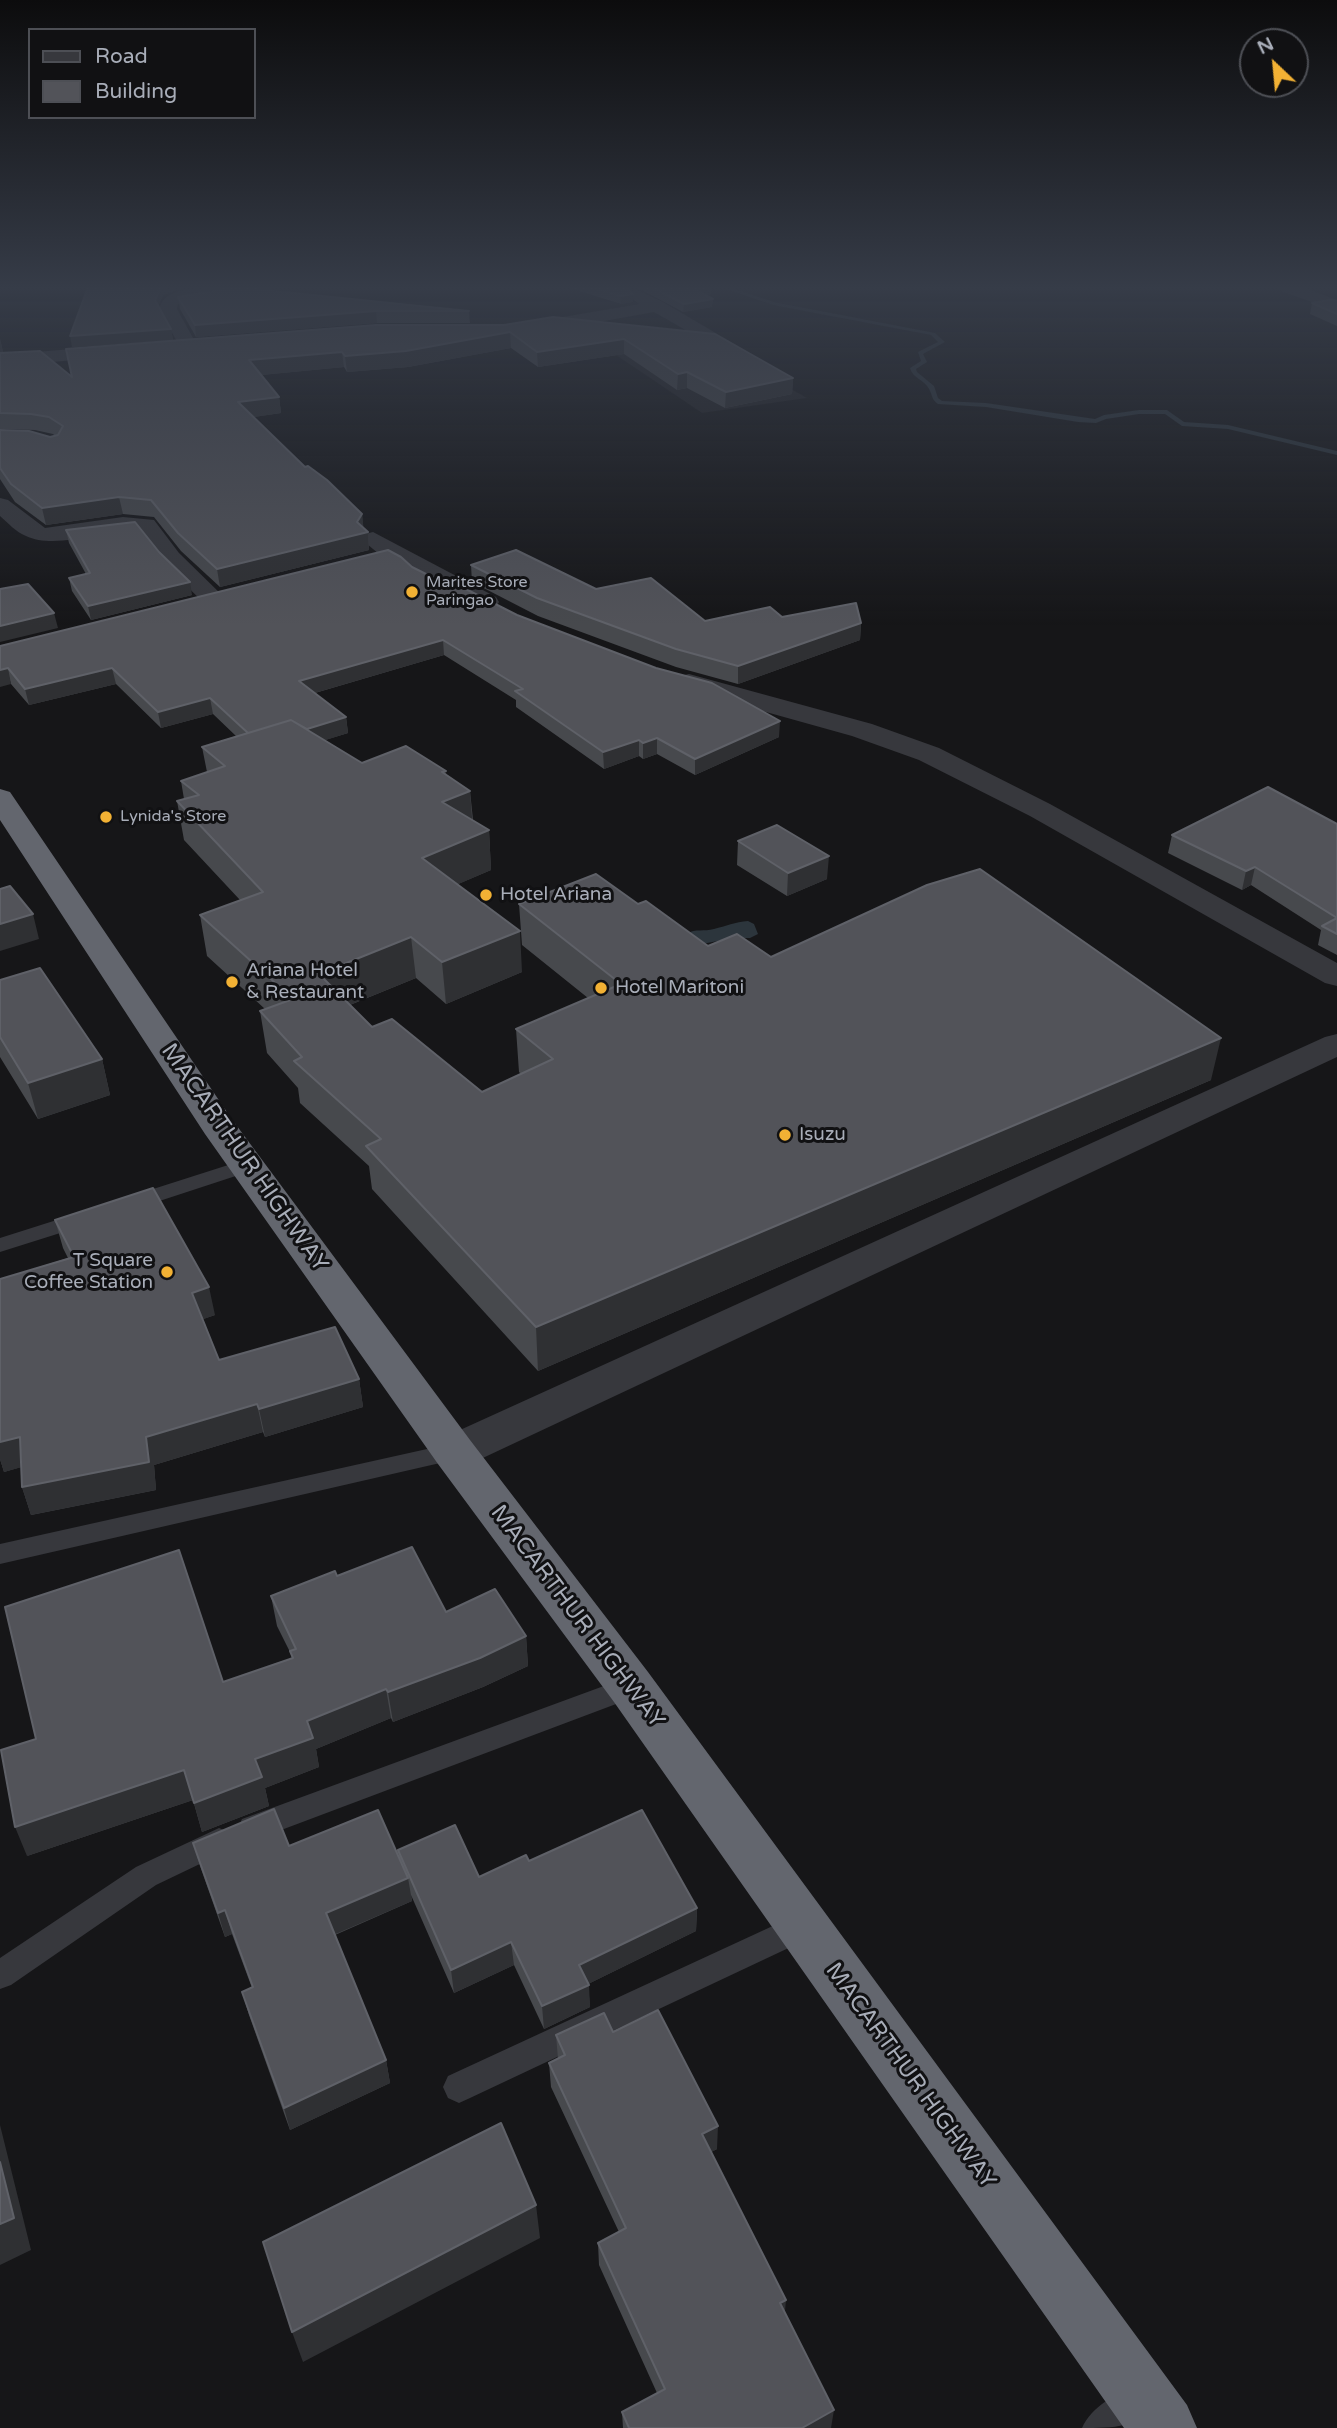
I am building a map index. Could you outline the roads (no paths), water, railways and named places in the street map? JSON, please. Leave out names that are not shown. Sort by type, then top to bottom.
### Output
[{"type":"highway","name":"MACARTHUR HIGHWAY","points":[[0,798],[247,1166],[454,1452],[631,1687],[1153,2414]]},
{"type":"street","points":[[0,505],[32,531],[44,535],[123,524],[146,525],[171,558],[214,599]]},
{"type":"street","points":[[378,551],[516,617]]},
{"type":"street","points":[[187,606],[240,593]]},
{"type":"street","points":[[666,676],[862,730],[929,754],[1040,810],[1337,975]]},
{"type":"street","points":[[454,1452],[1337,1044]]},
{"type":"lane","points":[[0,1245],[247,1166]]},
{"type":"lane","points":[[0,1555],[454,1452]]},
{"type":"lane","points":[[0,1975],[146,1877],[224,1838],[631,1687]]},
{"type":"lane","points":[[459,2087],[803,1926]]},
{"type":"lane","points":[[1100,2428],[1153,2414]]},
{"type":"waterway","points":[[937,400],[940,403],[986,405],[1096,421],[1104,417],[1139,412],[1167,412],[1182,424],[1228,427],[1337,453]]},
{"type":"place","name":"Marites Store Paringao","points":[[412,592]]},
{"type":"place","name":"Lynida's Store","points":[[106,817]]},
{"type":"place","name":"Hotel Ariana","points":[[486,895]]},
{"type":"place","name":"Ariana Hotel & Restaurant","points":[[232,982]]},
{"type":"place","name":"Hotel Maritoni","points":[[601,988]]},
{"type":"place","name":"Isuzu","points":[[785,1135]]},
{"type":"place","name":"T Square Coffee Station","points":[[167,1272]]}]
